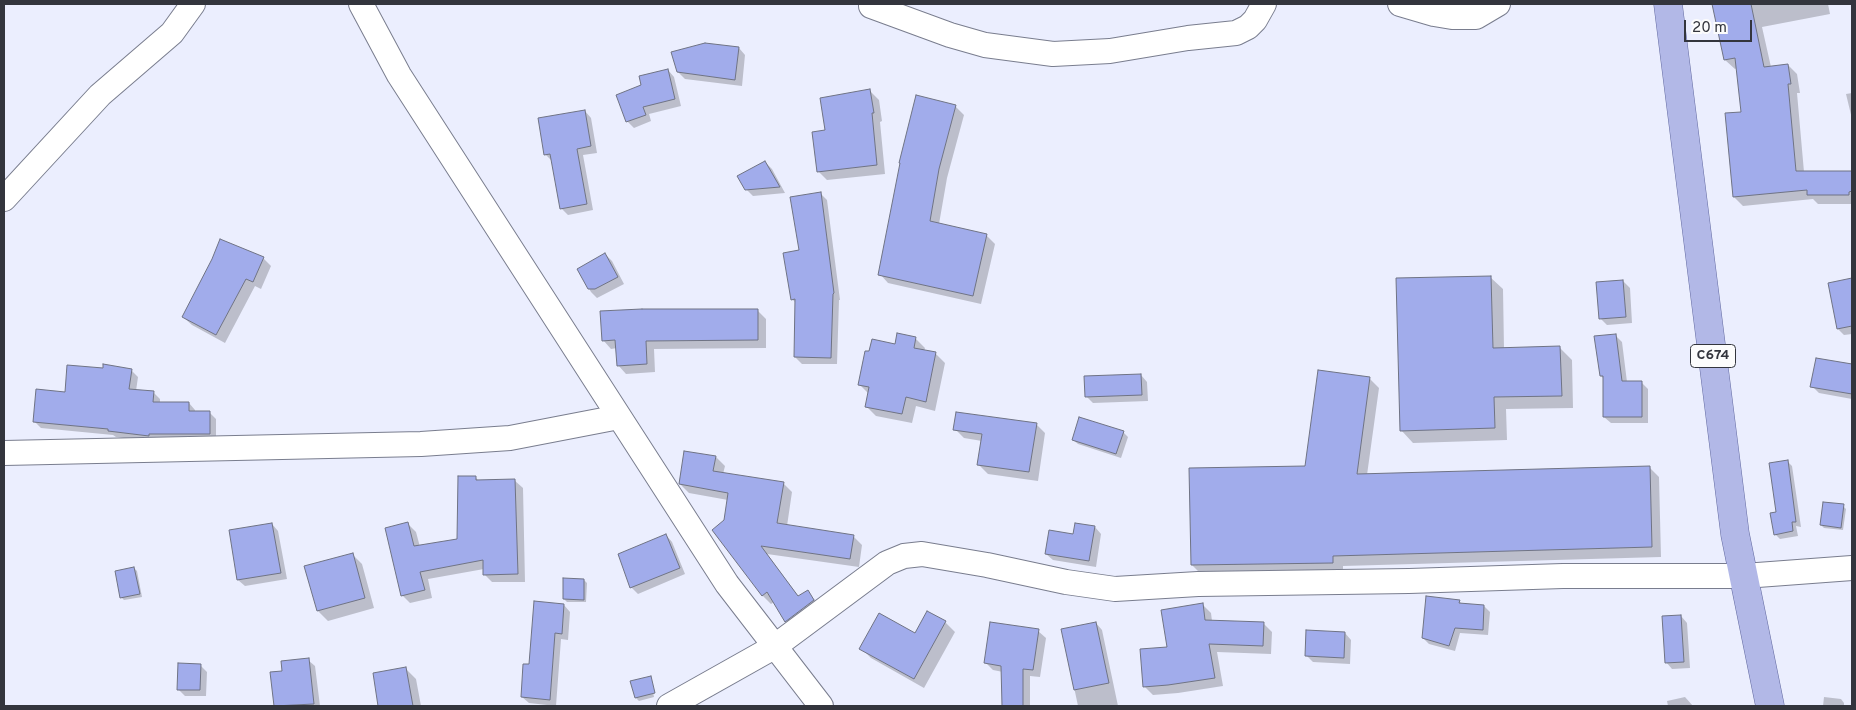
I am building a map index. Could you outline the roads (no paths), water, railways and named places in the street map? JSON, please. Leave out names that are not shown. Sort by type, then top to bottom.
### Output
[{"type":"main road","name":"C674","points":[[1668,4],[1735,534],[1770,706]]},
{"type":"street","points":[[4,199],[100,95],[172,33],[193,4]]},
{"type":"street","points":[[362,4],[399,75],[727,584],[821,706]]},
{"type":"street","points":[[871,6],[950,35],[985,45],[1053,54],[1110,51],[1188,38],[1236,33],[1248,27],[1255,20],[1264,4]]},
{"type":"street","points":[[1400,4],[1434,14],[1452,17],[1476,17],[1498,4]]},
{"type":"street","points":[[4,453],[421,444],[510,438],[619,417]]},
{"type":"street","points":[[669,706],[774,647],[887,563],[904,556],[922,554],[987,565],[1066,582],[1115,589],[1198,584],[1410,581],[1564,576],[1744,576],[1852,568]]}]
